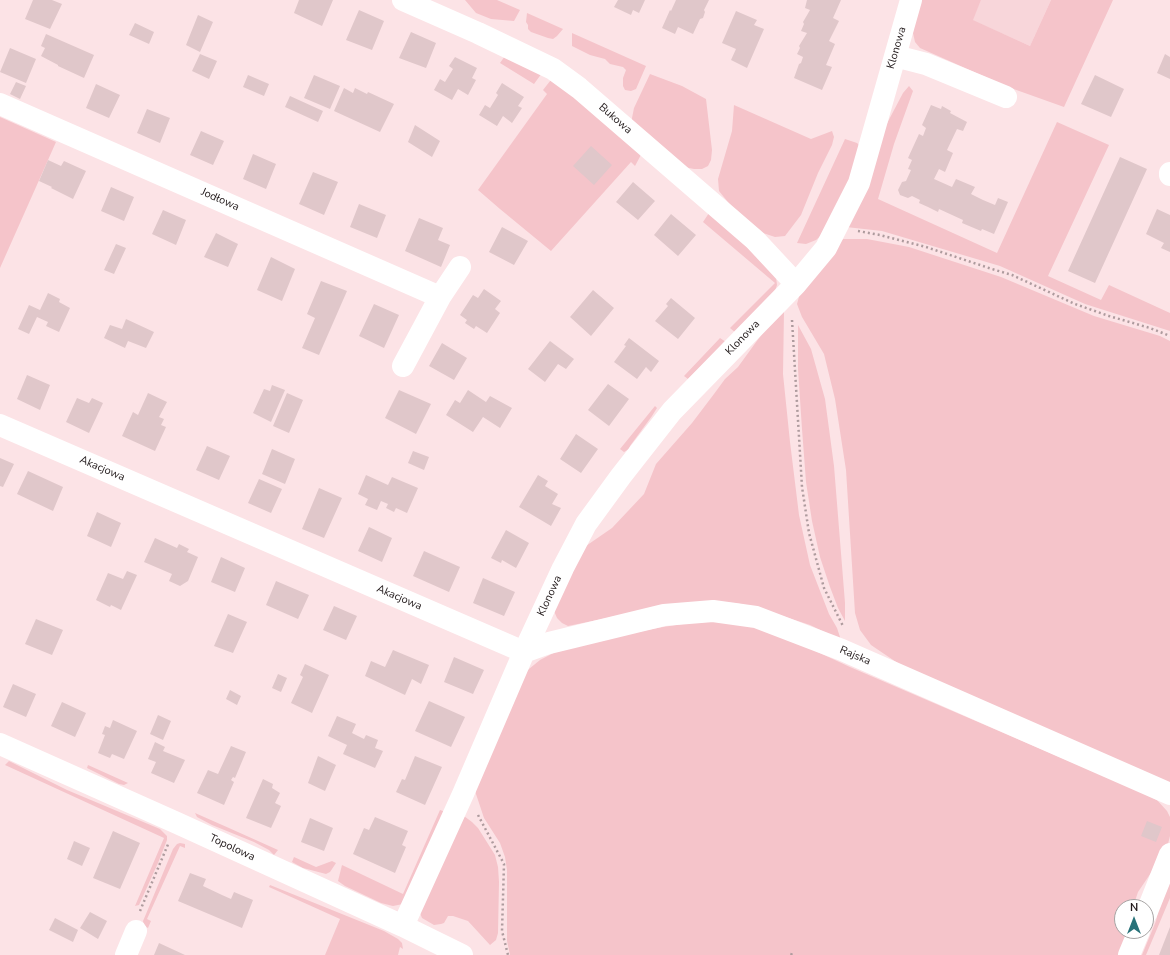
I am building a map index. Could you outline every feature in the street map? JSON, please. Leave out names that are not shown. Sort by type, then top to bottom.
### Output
[{"type":"street","name":"Klonowa","points":[[524,652],[563,568],[586,524],[621,476],[672,411],[796,284],[826,248],[859,183],[911,0]]},
{"type":"street","name":"Bukowa","points":[[405,1],[478,33],[553,69],[579,88],[755,240],[796,284]]},
{"type":"street","points":[[895,56],[926,64],[1006,97]]},
{"type":"street","name":"Jodłowa","points":[[0,104],[440,297]]},
{"type":"street","points":[[403,366],[440,297],[460,267]]},
{"type":"street","name":"Akacjowa","points":[[0,425],[524,652]]},
{"type":"street","name":"Rajska","points":[[524,652],[549,643],[664,615],[713,611],[756,617],[842,650],[1170,794]]},
{"type":"street","points":[[403,926],[524,652]]},
{"type":"street","name":"Topolowa","points":[[0,744],[403,926],[462,955]]},
{"type":"street","points":[[1152,899],[1170,854]]},
{"type":"street","points":[[126,955],[136,931]]},
{"type":"street","points":[[1129,955],[1136,939]]},
{"type":"path","points":[[835,230],[856,230],[926,247],[1012,275],[1075,304],[1170,336]]},
{"type":"path","points":[[796,284],[791,323],[802,487],[809,534],[824,588],[845,631]]},
{"type":"path","points":[[464,789],[504,864],[502,931],[508,955]]},
{"type":"path","points":[[136,931],[137,918],[177,823]]},
{"type":"path","points":[[791,955],[793,951]]},
{"type":"shaded area","points":[[465,0],[497,0],[520,10],[514,21],[491,19],[476,13]]},
{"type":"shaded area","points":[[916,0],[981,0],[973,20],[1030,46],[1051,0],[1113,0],[1064,107],[1008,87],[920,48],[915,42],[913,33]]},
{"type":"shaded area","points":[[981,0],[1051,0],[1030,46],[972,20]]},
{"type":"shaded area","points":[[527,13],[563,29],[553,39],[531,32],[528,29],[526,22]]},
{"type":"shaded area","points":[[572,33],[646,66],[636,89],[631,91],[625,90],[623,86],[623,78],[626,70],[623,67],[610,64],[605,59],[590,55],[572,46]]},
{"type":"shaded area","points":[[507,53],[542,73],[534,84],[500,63]]},
{"type":"shaded area","points":[[650,74],[682,86],[706,99],[712,150],[711,160],[708,166],[702,169],[684,167],[632,126],[634,108]]},
{"type":"shaded area","points":[[554,76],[643,151],[635,166],[631,162],[551,251],[478,190],[547,94],[543,90]]},
{"type":"shaded area","points":[[909,86],[913,91],[894,144],[878,199],[997,253],[1057,122],[1109,145],[1048,276],[1101,300],[1109,285],[1170,313],[1170,331],[1085,304],[1000,266],[882,231],[846,227],[883,131],[903,93]]},
{"type":"shaded area","points":[[734,105],[811,139],[832,131],[834,137],[832,145],[818,173],[801,215],[785,236],[775,237],[763,233],[749,225],[719,191],[718,179],[732,131]]},
{"type":"shaded area","points":[[0,117],[56,142],[0,268]]},
{"type":"shaded area","points":[[845,139],[859,145],[852,174],[827,230],[816,240],[806,244],[797,243]]},
{"type":"shaded area","points":[[711,210],[776,277],[777,285],[774,294],[737,334],[730,328],[775,283],[703,222]]},
{"type":"shaded area","points":[[843,239],[867,239],[909,247],[1001,277],[1094,316],[1160,336],[1170,341],[1170,785],[902,666],[871,645],[860,630],[855,613],[846,470],[835,399],[824,354],[802,317],[797,304],[800,293]]},
{"type":"shaded area","points":[[784,311],[783,374],[799,515],[810,565],[841,640],[810,625],[755,607],[736,603],[713,602],[612,617],[568,626],[562,623],[557,618],[554,611],[583,548],[612,528],[644,494],[656,464],[692,423],[725,379],[738,367],[767,327]]},
{"type":"shaded area","points":[[798,325],[811,349],[825,399],[834,466],[845,603],[845,621],[838,608],[820,557],[812,521],[806,482],[802,429],[798,369]]},
{"type":"shaded area","points":[[720,338],[726,342],[688,379],[684,376]]},
{"type":"shaded area","points":[[655,406],[657,408],[652,416],[629,449],[624,452],[620,449]]},
{"type":"shaded area","points":[[702,621],[727,622],[750,626],[779,634],[850,667],[1157,800],[1167,811],[1170,817],[1170,836],[1163,855],[1138,892],[1136,899],[1114,899],[1114,939],[1127,939],[1120,955],[510,955],[507,941],[507,870],[505,857],[500,843],[484,818],[475,788],[524,673],[540,660],[565,647],[663,627]]},
{"type":"shaded area","points":[[9,761],[67,790],[160,829],[167,836],[167,840],[158,863],[139,905],[135,906],[164,838],[5,765]]},
{"type":"shaded area","points":[[88,765],[128,783],[124,785],[119,784],[87,768]]},
{"type":"shaded area","points":[[440,810],[443,811],[444,815],[403,904],[393,906],[381,903],[345,886],[338,881],[342,865],[403,894]]},
{"type":"shaded area","points":[[195,813],[278,850],[274,855],[269,850],[254,842],[212,825],[197,817]]},
{"type":"shaded area","points":[[464,816],[478,828],[495,855],[498,867],[498,933],[496,940],[490,945],[468,921],[453,916],[448,916],[444,923],[434,925],[422,918],[420,913]]},
{"type":"shaded area","points":[[180,843],[185,844],[185,848],[180,846],[147,919],[151,921],[148,928],[144,926],[143,921],[173,849]]},
{"type":"shaded area","points":[[294,857],[316,867],[332,861],[336,863],[330,872],[326,874],[303,868],[292,862]]},
{"type":"shaded area","points":[[1170,878],[1170,898],[1154,936],[1154,926],[1159,907]]},
{"type":"shaded area","points":[[270,885],[384,931],[398,939],[402,943],[403,949],[400,947],[398,955],[325,955],[340,919],[269,887]]},
{"type":"shaded area","points":[[1149,939],[1153,939],[1146,955],[1142,955]]},
{"type":"building","points":[[33,0],[52,0],[62,4],[50,29],[25,19]]},
{"type":"building","points":[[299,0],[333,0],[322,26],[294,13]]},
{"type":"building","points":[[618,0],[645,0],[639,13],[633,10],[631,15],[614,7]]},
{"type":"building","points":[[676,0],[709,0],[704,10],[705,12],[703,18],[700,19],[693,34],[678,27],[675,34],[662,28]]},
{"type":"building","points":[[807,0],[841,0],[833,18],[839,21],[829,41],[835,44],[826,65],[832,67],[822,90],[794,78],[803,57],[797,54],[800,48],[799,46],[807,33],[801,31],[804,24],[803,22],[810,10],[805,8]]},
{"type":"building","points":[[359,10],[384,21],[372,50],[346,40]]},
{"type":"building","points":[[736,11],[757,20],[754,25],[764,29],[747,68],[731,60],[736,49],[722,43]]},
{"type":"building","points":[[198,15],[213,22],[200,52],[186,45]]},
{"type":"building","points":[[135,23],[154,32],[149,44],[129,35]]},
{"type":"building","points":[[411,32],[436,43],[426,68],[399,58]]},
{"type":"building","points":[[46,34],[94,55],[84,78],[41,56],[45,48],[41,46]]},
{"type":"building","points":[[10,48],[36,59],[26,83],[0,72]]},
{"type":"building","points":[[200,54],[217,61],[209,79],[192,71]]},
{"type":"building","points":[[1165,54],[1170,57],[1170,79],[1157,73]]},
{"type":"building","points":[[455,57],[477,68],[472,78],[476,80],[468,95],[458,89],[452,100],[434,90],[440,79],[445,82],[453,69],[449,66]]},
{"type":"building","points":[[248,75],[269,84],[264,96],[243,87]]},
{"type":"building","points":[[314,75],[340,86],[330,109],[304,98]]},
{"type":"building","points":[[1095,75],[1124,89],[1111,117],[1081,104]]},
{"type":"building","points":[[16,82],[26,86],[20,99],[10,94]]},
{"type":"building","points":[[502,83],[524,97],[518,106],[522,108],[512,123],[503,116],[497,126],[479,115],[485,105],[490,108],[498,95],[496,93]]},
{"type":"building","points":[[96,84],[120,95],[109,118],[86,108]]},
{"type":"building","points":[[344,88],[353,93],[355,88],[367,94],[368,92],[394,104],[380,132],[334,111]]},
{"type":"building","points":[[290,96],[323,111],[318,122],[285,107]]},
{"type":"building","points":[[931,105],[941,109],[942,106],[951,111],[950,113],[967,122],[963,131],[957,129],[947,150],[953,153],[945,172],[939,169],[934,179],[952,187],[956,179],[975,187],[971,194],[995,205],[998,198],[1008,202],[994,234],[982,229],[981,231],[962,223],[963,220],[939,209],[938,212],[919,203],[920,200],[912,196],[908,198],[900,195],[898,190],[902,182],[906,181],[911,170],[908,169],[912,160],[908,158],[919,134],[923,136],[926,128],[922,125]]},
{"type":"building","points":[[147,109],[170,118],[160,143],[137,133]]},
{"type":"building","points":[[415,125],[440,141],[432,157],[408,142]]},
{"type":"building","points":[[201,131],[224,141],[213,165],[190,155]]},
{"type":"building","points":[[591,146],[612,165],[594,185],[573,166]]},
{"type":"building","points":[[253,154],[276,164],[266,189],[243,179]]},
{"type":"building","points":[[1120,157],[1147,169],[1095,283],[1068,271]]},
{"type":"building","points":[[48,160],[61,166],[64,161],[86,171],[73,199],[39,181]]},
{"type":"building","points":[[313,172],[338,182],[324,215],[299,204]]},
{"type":"building","points":[[633,182],[655,201],[638,220],[616,202]]},
{"type":"building","points":[[111,187],[134,197],[124,221],[101,211]]},
{"type":"building","points":[[359,204],[386,215],[377,238],[350,227]]},
{"type":"building","points":[[1157,209],[1170,215],[1170,252],[1161,248],[1164,243],[1146,234]]},
{"type":"building","points":[[163,210],[186,220],[176,245],[152,234]]},
{"type":"building","points":[[671,214],[696,235],[678,256],[654,235]]},
{"type":"building","points":[[419,218],[443,228],[438,240],[450,245],[441,267],[405,251]]},
{"type":"building","points":[[502,227],[528,241],[514,265],[489,252]]},
{"type":"building","points":[[216,233],[238,244],[228,267],[204,257]]},
{"type":"building","points":[[116,244],[126,248],[114,274],[104,270]]},
{"type":"building","points":[[271,257],[295,269],[282,301],[257,290]]},
{"type":"building","points":[[321,281],[347,291],[319,355],[302,348],[315,318],[307,314]]},
{"type":"building","points":[[484,289],[501,301],[495,309],[500,313],[487,333],[476,326],[474,329],[465,323],[467,320],[460,315],[473,295],[478,298]]},
{"type":"building","points":[[593,290],[614,308],[591,336],[570,317]]},
{"type":"building","points":[[48,293],[60,299],[59,302],[70,308],[59,332],[46,326],[48,322],[37,317],[29,334],[18,329],[29,305],[40,310]]},
{"type":"building","points":[[671,298],[695,318],[678,339],[655,321],[668,306],[666,304]]},
{"type":"building","points":[[374,304],[399,315],[384,348],[359,336]]},
{"type":"building","points":[[126,319],[154,332],[146,348],[128,341],[125,348],[104,338],[110,325],[122,329]]},
{"type":"building","points":[[629,338],[659,361],[651,372],[646,367],[637,379],[614,362],[626,346],[624,345]]},
{"type":"building","points":[[550,341],[574,359],[566,369],[558,364],[545,382],[528,369]]},
{"type":"building","points":[[442,343],[467,358],[454,380],[429,366]]},
{"type":"building","points":[[27,375],[50,385],[40,410],[17,399]]},
{"type":"building","points":[[608,384],[629,399],[609,426],[588,410]]},
{"type":"building","points":[[272,385],[285,390],[271,422],[253,413],[264,389],[270,391]]},
{"type":"building","points":[[399,390],[431,404],[416,434],[385,418]]},
{"type":"building","points":[[468,390],[486,402],[490,396],[512,408],[500,428],[483,417],[473,432],[446,415],[455,400],[460,403]]},
{"type":"building","points":[[148,393],[167,402],[159,417],[164,419],[161,425],[166,427],[155,451],[122,436],[133,412],[138,415]]},
{"type":"building","points":[[287,393],[303,400],[289,433],[273,426]]},
{"type":"building","points":[[77,398],[89,403],[92,398],[103,403],[89,433],[66,422]]},
{"type":"building","points":[[576,434],[598,449],[581,473],[560,459]]},
{"type":"building","points":[[207,446],[230,456],[219,480],[196,470]]},
{"type":"building","points":[[272,449],[295,459],[285,484],[262,474]]},
{"type":"building","points":[[413,451],[429,457],[424,470],[408,463]]},
{"type":"building","points":[[0,458],[14,464],[3,487],[0,486]]},
{"type":"building","points":[[28,471],[63,487],[53,511],[17,494]]},
{"type":"building","points":[[366,475],[388,485],[392,477],[418,488],[407,513],[396,508],[394,512],[386,508],[388,504],[381,501],[377,510],[365,505],[368,499],[358,494]]},
{"type":"building","points":[[538,475],[548,481],[545,486],[558,494],[552,504],[561,508],[551,526],[519,507]]},
{"type":"building","points":[[259,479],[282,489],[271,513],[248,503]]},
{"type":"building","points":[[319,488],[342,498],[324,538],[302,529]]},
{"type":"building","points":[[97,512],[121,523],[111,547],[87,536]]},
{"type":"building","points":[[369,527],[392,538],[382,562],[358,551]]},
{"type":"building","points":[[506,530],[529,543],[516,568],[502,560],[501,563],[491,558]]},
{"type":"building","points":[[155,538],[177,548],[179,544],[189,549],[187,552],[198,557],[188,581],[180,586],[169,581],[172,574],[144,562]]},
{"type":"building","points":[[424,551],[460,567],[449,592],[413,576]]},
{"type":"building","points":[[221,557],[245,568],[235,592],[211,582]]},
{"type":"building","points":[[127,571],[137,575],[121,610],[111,605],[110,607],[96,600],[108,573],[123,579]]},
{"type":"building","points":[[483,578],[515,592],[504,616],[473,603]]},
{"type":"building","points":[[276,581],[309,595],[298,619],[266,605]]},
{"type":"building","points":[[334,606],[357,616],[346,640],[323,630]]},
{"type":"building","points":[[228,614],[247,622],[233,653],[214,646]]},
{"type":"building","points":[[36,619],[63,630],[52,655],[25,644]]},
{"type":"building","points":[[393,650],[429,665],[421,684],[412,679],[405,695],[365,676],[371,661],[385,667]]},
{"type":"building","points":[[454,657],[484,670],[473,694],[444,682]]},
{"type":"building","points":[[305,664],[329,675],[312,713],[291,703],[303,677],[300,675]]},
{"type":"building","points":[[278,674],[287,678],[281,692],[272,688]]},
{"type":"building","points":[[13,684],[36,694],[26,717],[3,707]]},
{"type":"building","points":[[230,690],[241,696],[237,705],[226,699]]},
{"type":"building","points":[[429,701],[465,717],[451,747],[415,731]]},
{"type":"building","points":[[62,702],[86,713],[75,737],[51,726]]},
{"type":"building","points":[[158,715],[171,721],[163,740],[150,734]]},
{"type":"building","points":[[337,716],[356,724],[352,733],[364,739],[366,735],[378,740],[375,748],[383,751],[375,768],[343,754],[347,745],[328,736]]},
{"type":"building","points":[[113,720],[137,731],[124,759],[112,754],[110,758],[98,753],[105,735],[102,734],[105,726],[110,728]]},
{"type":"building","points":[[155,742],[165,747],[163,751],[185,760],[174,783],[151,773],[156,762],[148,759]]},
{"type":"building","points":[[231,746],[246,752],[235,778],[233,777],[231,780],[234,782],[224,805],[197,793],[208,770],[218,774]]},
{"type":"building","points":[[318,756],[336,765],[325,791],[308,783]]},
{"type":"building","points":[[415,756],[442,767],[425,805],[396,792],[402,779],[405,780]]},
{"type":"building","points":[[263,779],[273,784],[272,788],[280,793],[275,803],[281,806],[271,828],[246,818]]},
{"type":"building","points":[[375,817],[408,831],[402,845],[406,847],[395,873],[353,854],[364,828],[369,830]]},
{"type":"building","points":[[310,818],[333,828],[324,851],[301,842]]},
{"type":"building","points":[[1147,821],[1162,827],[1156,842],[1141,836]]},
{"type":"building","points":[[113,831],[140,843],[120,889],[93,878]]},
{"type":"building","points":[[74,841],[90,848],[82,866],[67,859]]},
{"type":"building","points":[[190,873],[206,879],[203,886],[231,899],[234,892],[253,900],[242,928],[178,901]]},
{"type":"building","points":[[90,912],[107,921],[98,939],[80,928]]},
{"type":"building","points":[[55,918],[78,930],[73,942],[49,930]]},
{"type":"building","points":[[1170,927],[1170,955],[1159,955]]},
{"type":"building","points":[[159,943],[185,955],[154,955]]}]
